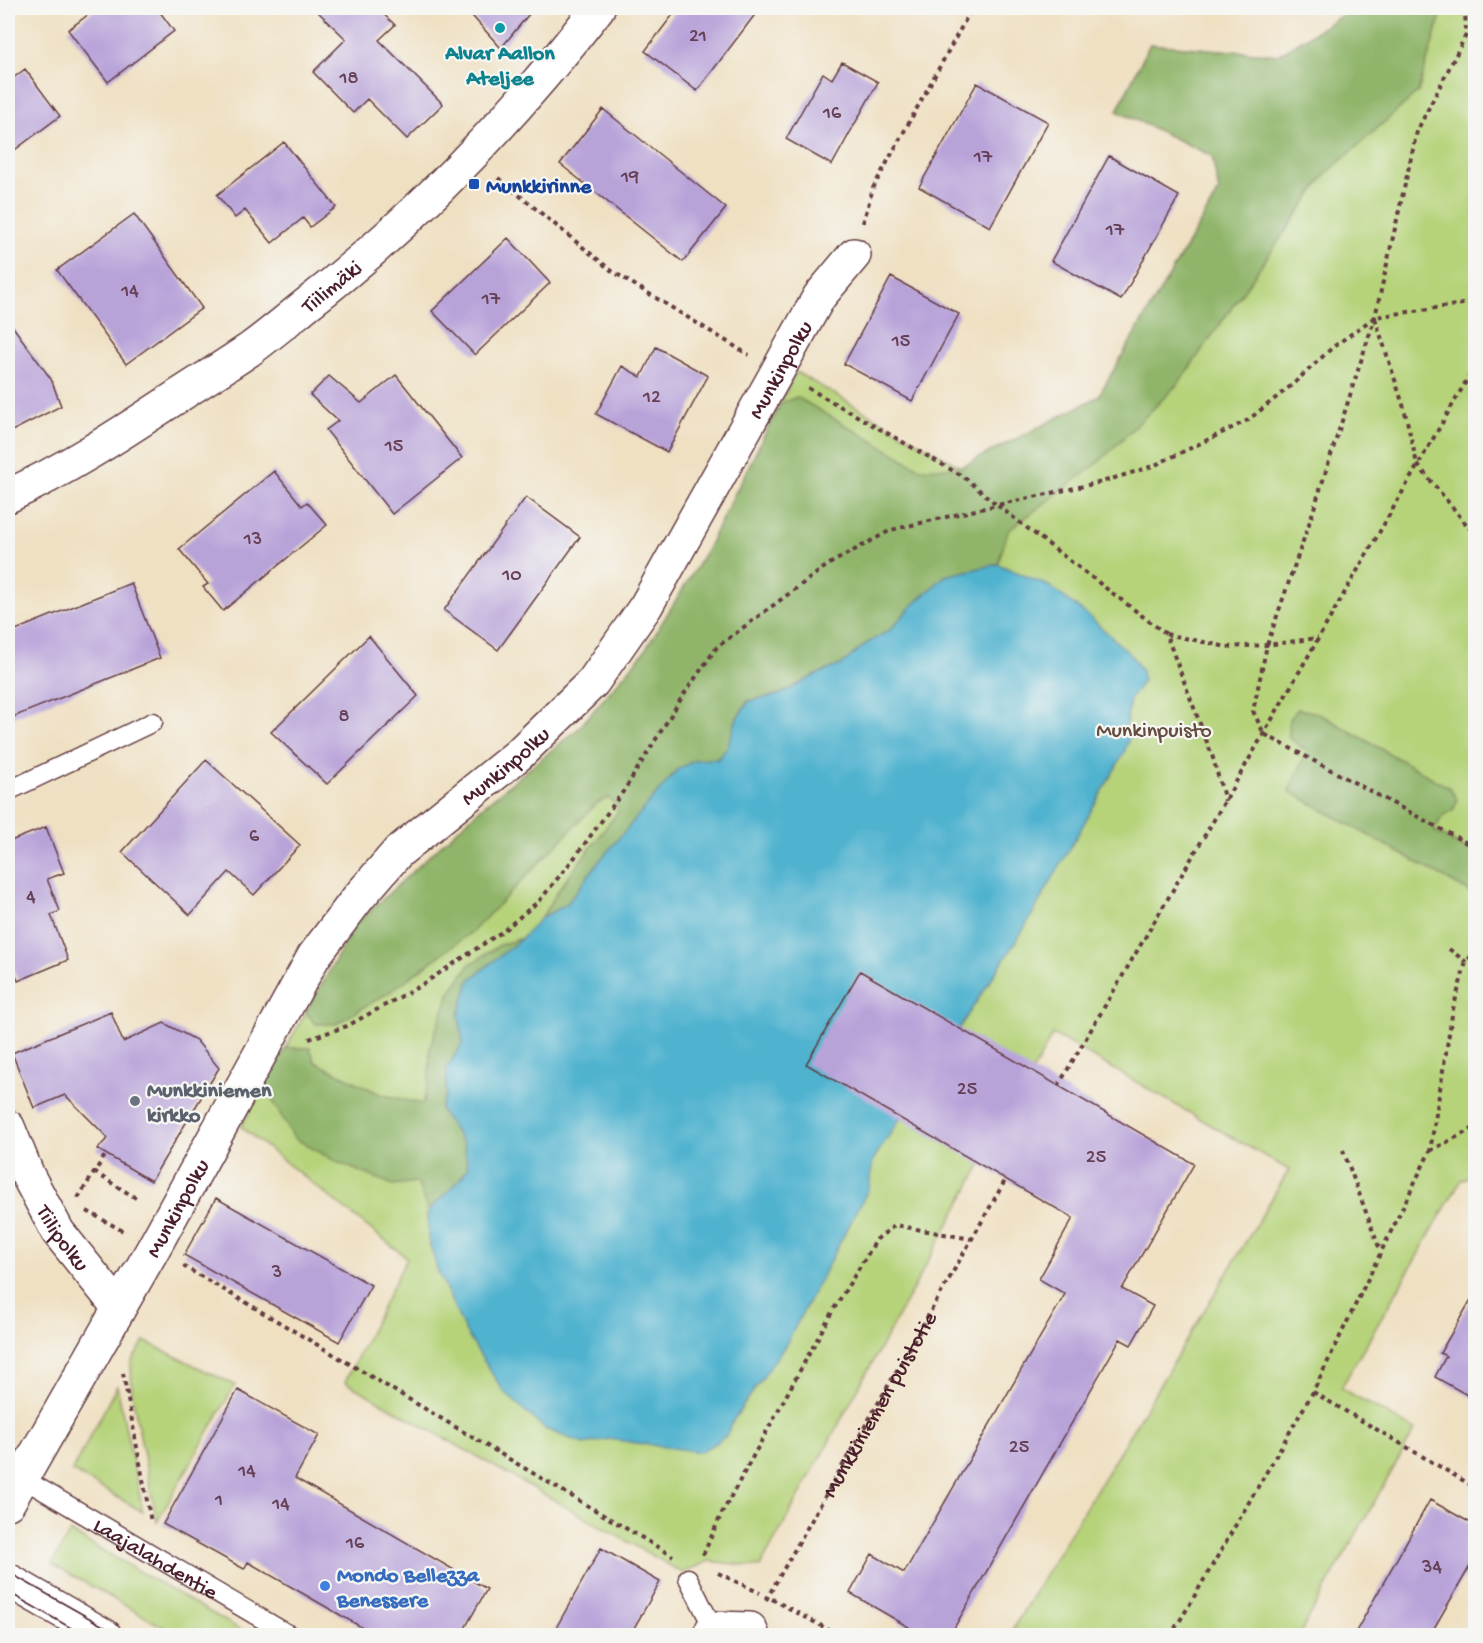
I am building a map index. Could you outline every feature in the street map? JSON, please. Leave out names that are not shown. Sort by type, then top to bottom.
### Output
[{"type":"street","name":"Tiilimäki","points":[[8,496],[102,445],[250,349],[327,290],[399,228],[472,155],[528,93],[598,8]]},
{"type":"street","name":"Munkinpolku","points":[[15,1491],[119,1308],[165,1255],[269,1037],[314,956],[358,898],[398,852],[518,755],[592,682],[646,606],[819,297],[854,255]]},
{"type":"street","name":"Tiilipolku","points":[[8,1127],[28,1176],[58,1232],[119,1308]]},
{"type":"street","points":[[8,1580],[105,1635]]},
{"type":"street","points":[[711,1632],[751,1632]]},
{"type":"lane","points":[[8,790],[153,722]]},
{"type":"lane","name":"Laajalahdentie","points":[[15,1491],[291,1635]]},
{"type":"lane","points":[[692,1574],[711,1632]]},
{"type":"path","points":[[854,255],[873,188],[972,8]]},
{"type":"path","points":[[1465,8],[1466,35],[1417,131],[1375,317],[1311,518],[1267,645],[1253,711],[1264,734],[1476,848]]},
{"type":"path","points":[[472,155],[612,271],[741,351]]},
{"type":"path","points":[[269,1037],[295,1044],[348,1026],[420,986],[503,931],[540,900],[625,789],[684,694],[717,647],[772,604],[829,564],[891,530],[1102,482],[1152,466],[1248,420],[1292,385],[1333,347],[1375,317],[1476,302]]},
{"type":"path","points":[[1375,317],[1404,408],[1417,464],[1476,536]]},
{"type":"path","points":[[1058,1086],[1264,734],[1476,363]]},
{"type":"path","points":[[777,370],[964,477],[997,505],[1166,634],[1227,647],[1267,645],[1319,638]]},
{"type":"path","points":[[1166,634],[1214,758],[1225,801]]},
{"type":"path","points":[[1449,949],[1466,962]]},
{"type":"path","points":[[1170,1635],[1313,1392],[1430,1151],[1453,1009],[1466,962],[1476,951]]},
{"type":"path","points":[[1430,1151],[1476,1127]]},
{"type":"path","points":[[1343,1150],[1381,1251]]},
{"type":"path","points":[[79,1195],[106,1154]]},
{"type":"path","points":[[94,1172],[125,1191]]},
{"type":"path","name":"Munkkiniemen puistotie","points":[[751,1632],[768,1597],[1006,1179]]},
{"type":"path","points":[[85,1209],[336,1355],[692,1574],[710,1569],[840,1635]]},
{"type":"path","points":[[692,1574],[722,1513],[826,1322],[877,1239],[895,1225],[971,1239]]},
{"type":"path","points":[[123,1372],[152,1523]]},
{"type":"path","points":[[1313,1392],[1476,1488]]},
{"type":"green space","name":"Munkinpuisto","points":[[1354,8],[1475,8],[1475,1173],[1461,1180],[1341,1388],[1415,1430],[1299,1635],[1009,1635],[1289,1170],[1053,1034],[760,1567],[709,1561],[683,1573],[345,1382],[407,1258],[241,1127],[356,924],[480,809],[578,729],[644,652],[704,555],[796,372],[961,467],[1098,397],[1219,191],[1212,156],[1117,111],[1150,44],[1278,55]]},
{"type":"green space","points":[[1354,8],[1443,8],[1418,92],[1325,175],[1178,384],[1099,462],[1008,531],[998,564],[945,576],[890,630],[866,644],[841,665],[818,674],[779,695],[748,701],[737,718],[727,748],[717,759],[695,760],[601,859],[567,904],[541,918],[560,888],[617,813],[618,806],[608,798],[597,803],[473,931],[391,991],[336,1024],[315,1024],[306,1012],[356,924],[480,809],[578,729],[644,652],[704,555],[781,403],[797,397],[921,469],[961,467],[1098,397],[1219,191],[1212,156],[1117,111],[1150,44],[1278,55]]},
{"type":"green space","points":[[1298,709],[1318,713],[1450,788],[1457,799],[1454,809],[1442,817],[1434,831],[1475,854],[1475,895],[1289,791],[1307,751],[1289,738],[1289,719]]},
{"type":"green space","points":[[522,938],[469,981],[459,1015],[463,1042],[447,1068],[446,1095],[440,1109],[464,1144],[468,1168],[458,1182],[428,1211],[417,1182],[393,1185],[337,1162],[294,1138],[264,1086],[286,1048],[310,1048],[315,1062],[380,1094],[423,1104],[429,1078],[430,1047],[449,994],[469,965],[500,945]]},
{"type":"green space","points":[[144,1341],[235,1385],[157,1522],[132,1395],[131,1363]]},
{"type":"green space","points":[[117,1386],[143,1512],[72,1471]]},
{"type":"green space","points":[[70,1532],[250,1635],[177,1635],[52,1564]]},
{"type":"water","points":[[998,564],[1049,586],[1090,617],[1131,655],[1142,671],[1143,681],[1130,699],[1126,726],[1130,735],[1124,753],[1022,932],[873,1160],[869,1188],[786,1344],[734,1419],[726,1436],[701,1452],[609,1439],[584,1444],[545,1429],[503,1391],[465,1331],[437,1269],[428,1238],[428,1211],[458,1182],[468,1168],[464,1144],[440,1109],[446,1095],[447,1068],[463,1042],[459,1015],[469,981],[522,938],[541,918],[567,904],[601,859],[677,770],[695,760],[718,759],[727,748],[737,718],[749,701],[779,695],[818,674],[841,665],[866,644],[890,630],[945,576]]},
{"type":"building","points":[[97,8],[157,8],[174,31],[108,82],[68,30]]},
{"type":"building","points":[[314,8],[377,8],[395,25],[379,40],[443,104],[407,139],[367,99],[353,113],[313,72],[346,39]]},
{"type":"building","name":"Alvar Aallon Ateljee","points":[[465,8],[534,8],[501,48]]},
{"type":"building","points":[[678,8],[760,8],[697,91],[645,51]]},
{"type":"building","points":[[842,62],[878,82],[832,165],[786,139],[823,73],[832,79]]},
{"type":"building","points":[[25,69],[60,116],[8,155],[8,82]]},
{"type":"building","points":[[977,83],[1048,122],[990,227],[919,187]]},
{"type":"building","points":[[603,109],[726,208],[683,262],[560,164]]},
{"type":"building","points":[[284,142],[336,207],[310,227],[303,218],[272,243],[245,210],[235,218],[217,195]]},
{"type":"building","points":[[1109,156],[1179,196],[1121,300],[1051,261]]},
{"type":"building","points":[[134,214],[202,308],[126,364],[57,270]]},
{"type":"building","points":[[508,238],[550,283],[475,355],[432,311]]},
{"type":"building","points":[[891,277],[959,314],[912,401],[844,364]]},
{"type":"building","points":[[8,320],[51,379],[61,406],[8,433]]},
{"type":"building","points":[[656,347],[708,376],[667,452],[596,414],[622,366],[641,377]]},
{"type":"building","points":[[396,375],[462,458],[392,514],[326,430],[338,421],[310,395],[329,376],[361,403]]},
{"type":"building","points":[[274,471],[302,506],[307,502],[327,525],[223,611],[203,587],[208,584],[179,549]]},
{"type":"building","points":[[526,497],[580,537],[498,650],[444,610]]},
{"type":"building","points":[[131,583],[160,658],[8,719],[8,633]]},
{"type":"building","points":[[369,636],[418,696],[327,784],[271,732]]},
{"type":"building","points":[[206,760],[300,845],[254,895],[229,872],[190,915],[122,852]]},
{"type":"building","points":[[46,827],[64,873],[47,879],[60,911],[51,915],[68,960],[18,981],[8,954],[8,842]]},
{"type":"building","points":[[860,971],[1194,1164],[1122,1289],[1153,1306],[1131,1345],[1120,1339],[950,1635],[922,1635],[850,1593],[872,1554],[904,1573],[1065,1294],[1039,1279],[1073,1218],[806,1064]]},
{"type":"building","name":"Munkkiniemen kirkko","points":[[111,1012],[123,1042],[164,1023],[196,1040],[219,1068],[151,1181],[97,1149],[108,1138],[65,1095],[34,1108],[12,1053]]},
{"type":"building","points":[[216,1198],[371,1285],[339,1342],[184,1255]]},
{"type":"building","points":[[1476,1291],[1476,1400],[1435,1377],[1446,1356],[1440,1353]]},
{"type":"building","points":[[238,1390],[319,1435],[295,1478],[487,1589],[461,1635],[375,1635],[248,1562],[244,1569],[163,1524]]},
{"type":"building","points":[[1430,1500],[1476,1526],[1476,1556],[1430,1635],[1354,1635]]},
{"type":"building","points":[[601,1548],[660,1582],[630,1635],[552,1635]]},
{"type":"tram line","points":[[8,1572],[121,1636]]},
{"type":"tram line","points":[[8,1592],[85,1636]]},
{"type":"place","name":"Alvar Aallon Ateljee","points":[[500,28]]},
{"type":"place","name":"Munkkirinne","points":[[474,184]]},
{"type":"place","name":"Munkkiniemen kirkko","points":[[135,1101]]},
{"type":"place","name":"Mondo Bellezza Benessere","points":[[325,1586]]}]
